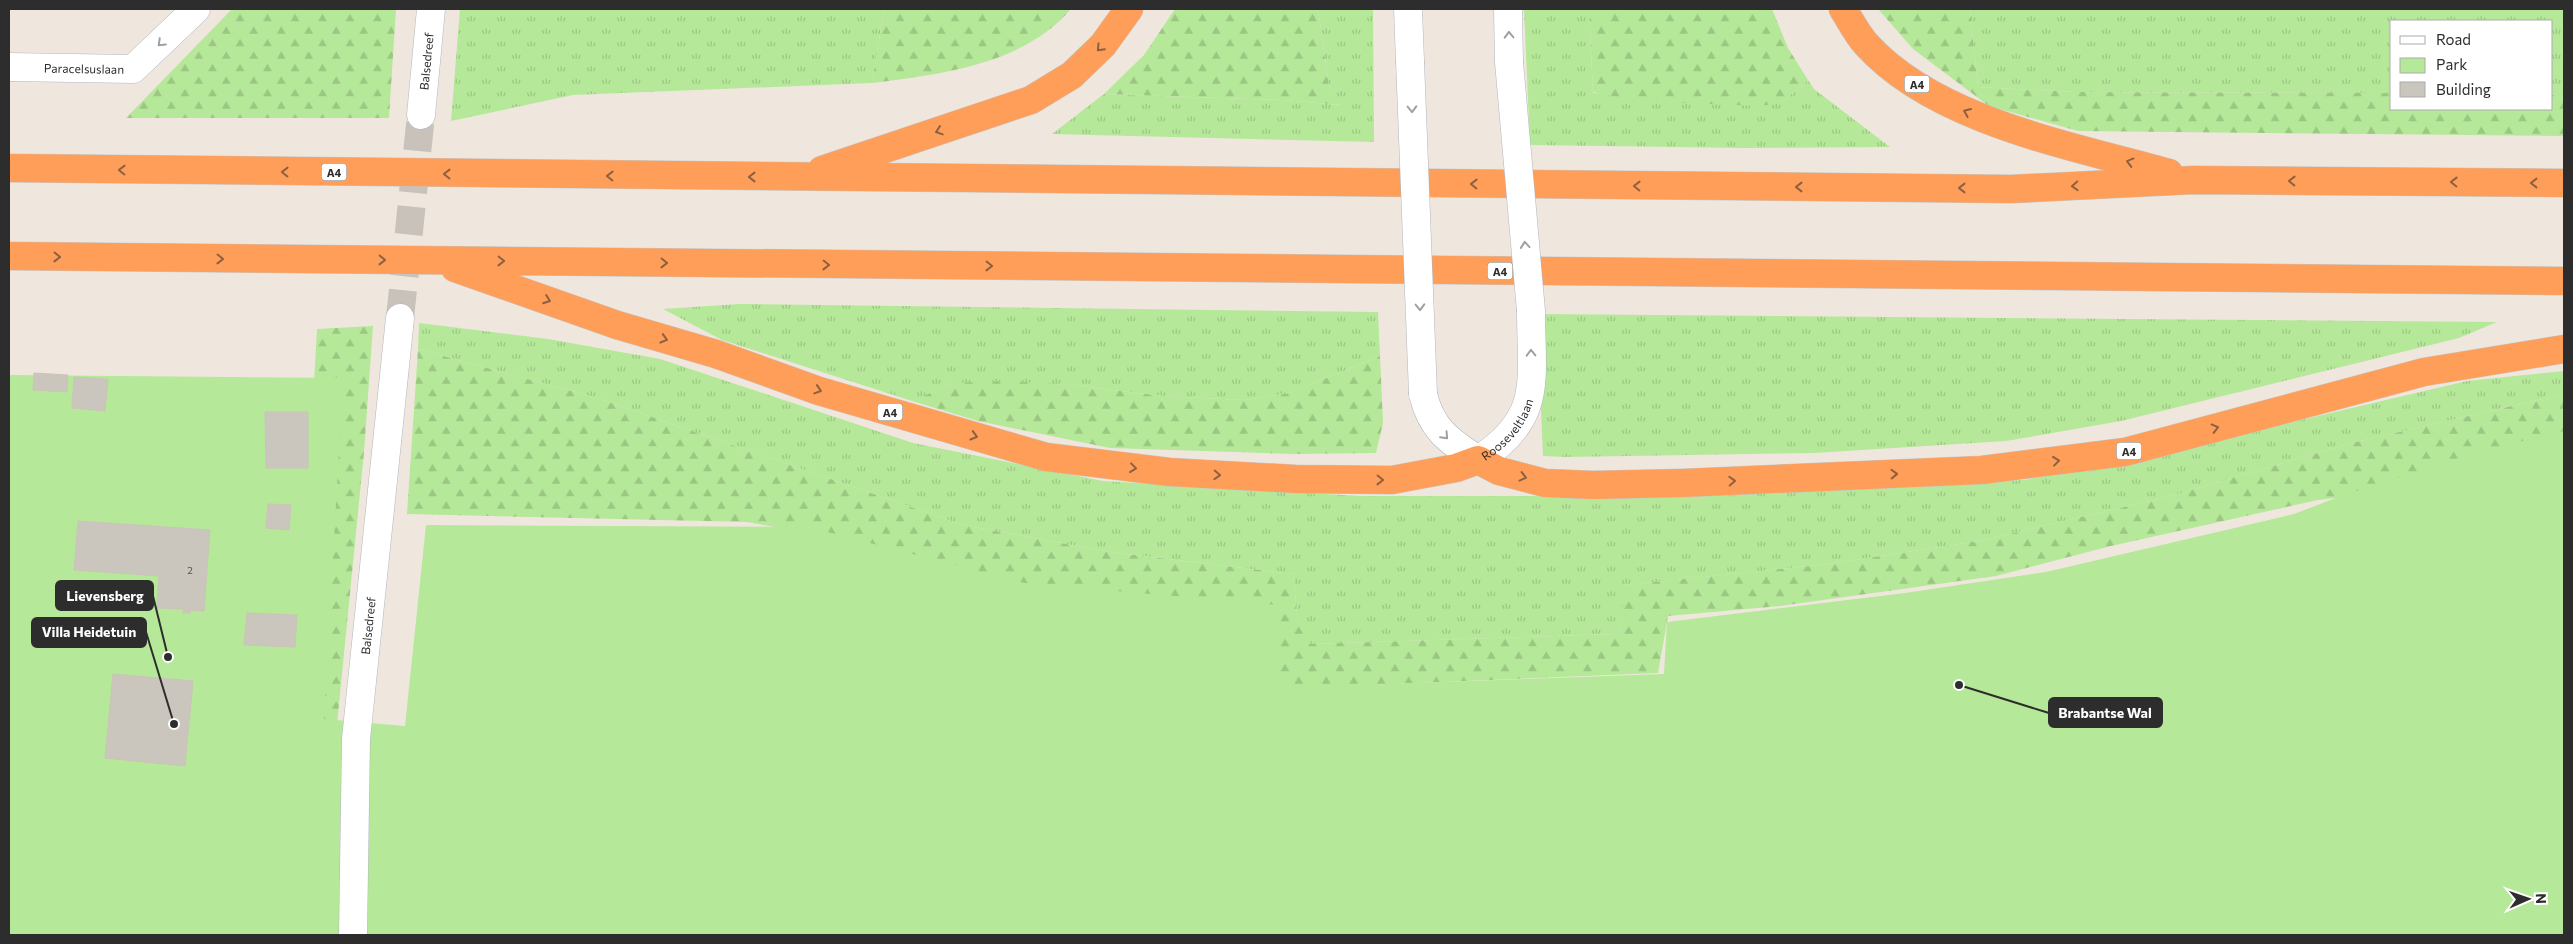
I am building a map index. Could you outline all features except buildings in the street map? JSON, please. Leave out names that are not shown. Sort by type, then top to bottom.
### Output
[{"type":"highway","name":"A4","points":[[801,177],[1031,100],[1072,75],[1103,45],[1129,9]]},
{"type":"highway","name":"A4","points":[[1843,9],[1866,44],[1902,76],[1962,110],[2013,130],[2194,180]]},
{"type":"highway","name":"A4","points":[[9,168],[2011,189],[2194,180],[2564,183]]},
{"type":"highway","name":"A4","points":[[9,256],[2564,281]]},
{"type":"highway","name":"A4","points":[[435,261],[617,325],[716,354],[819,391],[1046,457],[1169,472],[1296,479],[1392,480],[1456,468],[1478,460],[1499,471],[1544,482],[1593,485],[1683,484],[1982,470],[2125,452],[2424,372],[2564,349]]},
{"type":"main road","name":"Paracelsuslaan","points":[[9,67],[133,69],[196,9]]},
{"type":"main road","name":"Balsedreef","points":[[420,115],[431,9]]},
{"type":"main road","name":"Rooseveltlaan","points":[[1408,9],[1424,394],[1428,413],[1439,429],[1450,442],[1478,460],[1512,434],[1525,414],[1532,395],[1531,311],[1509,62],[1508,9]]},
{"type":"main road","name":"Balsedreef","points":[[353,935],[356,739],[400,318]]},
{"type":"green space","points":[[232,9],[396,9],[389,118],[126,118]]},
{"type":"green space","points":[[460,9],[884,9],[872,83],[573,95],[451,121]]},
{"type":"green space","points":[[884,9],[1071,9],[1051,28],[1029,43],[1005,55],[979,64],[925,76],[872,83]]},
{"type":"green space","points":[[1175,9],[1318,9],[1329,86],[1342,105],[1283,100],[1104,94],[1144,55]]},
{"type":"green space","points":[[1318,9],[1373,9],[1374,142],[1052,134],[1104,94],[1283,100],[1341,105],[1329,86]]},
{"type":"green space","points":[[1524,9],[1589,9],[1593,93],[1782,102],[1808,80],[1814,89],[1890,147],[1746,148],[1530,145]]},
{"type":"green space","points":[[1589,9],[1772,9],[1788,48],[1808,80],[1782,102],[1761,106],[1632,101],[1593,92]]},
{"type":"green space","points":[[1878,9],[1970,9],[1978,87],[2074,92],[2390,93],[2390,110],[2553,110],[2553,95],[2564,95],[2564,136],[2078,131],[1989,106],[1913,49]]},
{"type":"green space","points":[[1970,9],[2564,9],[2564,95],[2553,95],[2553,20],[2390,20],[2390,93],[2074,92],[1978,87]]},
{"type":"green space","points":[[740,304],[1378,312],[1380,356],[1290,393],[1244,400],[1163,396],[1071,385],[953,383],[912,401],[722,340],[663,309]]},
{"type":"green space","points":[[1537,314],[2497,322],[2459,338],[2121,421],[2006,441],[1814,453],[1566,457],[1543,456]]},
{"type":"green space","points":[[419,323],[548,339],[660,359],[913,443],[1103,481],[1361,496],[1551,496],[2024,480],[2194,445],[2467,381],[2564,371],[2564,394],[2356,442],[2167,497],[1979,541],[1828,564],[1627,585],[1618,634],[1308,644],[1298,622],[1293,574],[1110,552],[963,525],[597,398],[418,349]]},
{"type":"green space","points":[[373,326],[364,452],[330,795],[283,935],[317,329]]},
{"type":"green space","points":[[418,349],[597,398],[963,525],[1110,552],[1293,574],[1298,622],[1309,644],[1618,634],[1626,585],[1828,564],[1979,541],[2167,497],[2356,442],[2564,394],[2564,472],[2318,500],[2111,546],[1996,576],[1780,606],[1668,616],[1658,673],[1252,690],[1029,590],[803,532],[747,522],[407,514]]},
{"type":"green space","points":[[1380,356],[1383,423],[1376,453],[1294,454],[1110,448],[978,421],[912,401],[953,383],[1008,381],[1071,385],[1163,396],[1244,400],[1290,393]]},
{"type":"green space","points":[[9,375],[343,378],[324,719],[405,726],[426,525],[808,527],[1025,583],[1279,605],[1279,688],[1664,674],[1667,622],[1905,593],[2046,572],[2294,514],[2341,496],[2477,452],[2564,431],[2564,935],[9,935]]},
{"type":"tunnel","points":[[400,318],[421,115]]},
{"type":"place","name":"Lievensberg","points":[[168,657]]},
{"type":"place","name":"Brabantse Wal","points":[[1959,685]]},
{"type":"place","name":"Villa Heidetuin","points":[[174,724]]}]
